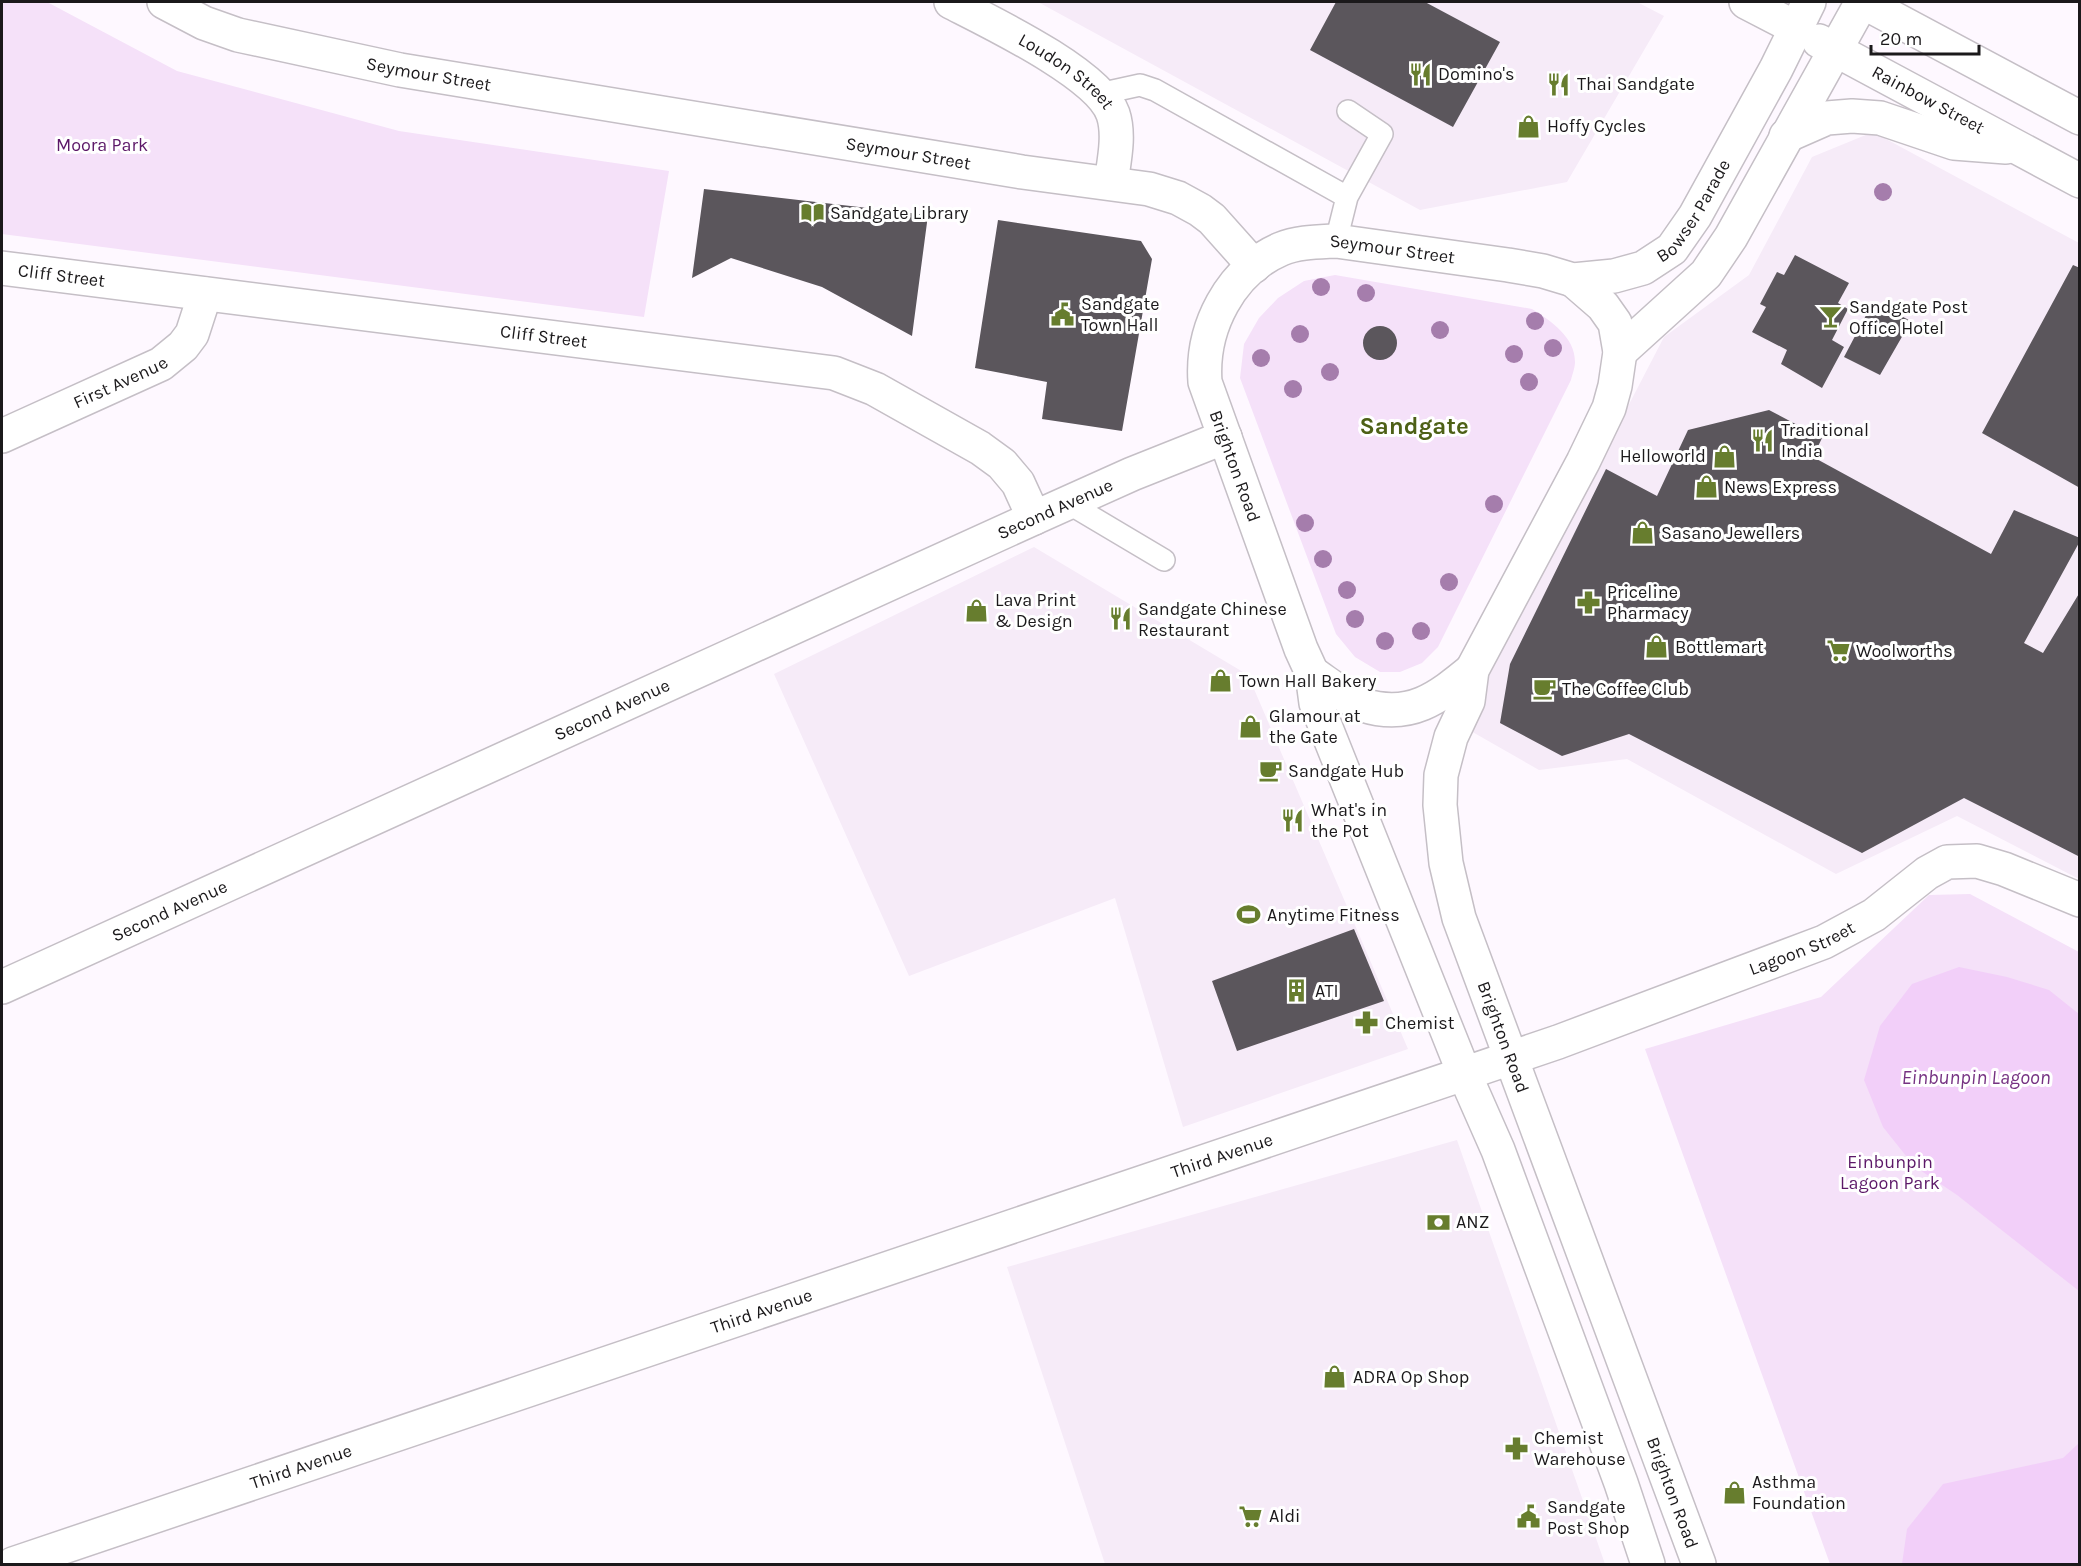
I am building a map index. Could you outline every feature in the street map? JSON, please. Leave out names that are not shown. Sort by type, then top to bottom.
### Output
[{"type":"street","name":"Seymour Street","points":[[164,2],[214,27],[238,35],[400,70],[1010,170],[1149,189],[1178,198],[1200,210],[1212,219],[1254,266],[1281,249],[1311,242],[1336,241],[1508,265],[1543,271],[1573,280]]},
{"type":"street","name":"Loudon Street","points":[[951,2],[1032,45],[1077,75],[1107,102],[1116,122],[1111,183]]},
{"type":"street","name":"Rainbow Street","points":[[1746,2],[1802,15],[1836,51],[2079,181]]},
{"type":"street","points":[[1620,352],[1706,274],[1731,237],[1863,2],[2079,118]]},
{"type":"street","name":"Bowser Parade","points":[[1573,280],[1614,276],[1643,268],[1672,249],[1695,216],[1802,15]]},
{"type":"street","points":[[1786,136],[1827,118],[1852,116],[1880,118],[1954,143],[2022,149]]},
{"type":"street","name":"Brighton Road","points":[[1254,266],[1234,285],[1219,310],[1206,346],[1205,382],[1301,649],[1312,673],[1316,703],[1464,1073],[1502,1161],[1621,1483],[1648,1564]]},
{"type":"street","name":"Cliff Street","points":[[2,268],[834,373],[875,389],[980,448],[1002,464],[1018,483],[1034,518]]},
{"type":"street","points":[[1312,673],[1363,705],[1397,710],[1428,703],[1472,670],[1583,462],[1609,408],[1615,386],[1620,352],[1615,323],[1603,306],[1573,280]]},
{"type":"street","name":"First Avenue","points":[[2,436],[161,364],[183,346],[192,334],[205,294]]},
{"type":"street","name":"Second Avenue","points":[[2,987],[1034,518],[1132,474],[1224,437]]},
{"type":"street","name":"Brighton Road","points":[[1472,670],[1468,701],[1451,737],[1441,774],[1440,805],[1446,863],[1459,918],[1699,1564]]},
{"type":"street","name":"Lagoon Street","points":[[1511,1057],[1558,1042],[1824,942],[1874,915],[1927,873],[1947,862],[1977,861],[2028,877],[2079,900]]},
{"type":"street","name":"Third Avenue","points":[[13,1564],[1511,1057]]},
{"type":"lane","points":[[1099,94],[1140,85],[1155,90],[1347,197]]},
{"type":"lane","points":[[1336,241],[1347,197],[1382,134],[1348,111]]},
{"type":"lane","points":[[1068,503],[1164,560]]},
{"type":"shaded area","points":[[1038,2],[1637,2],[1664,16],[1567,182],[1420,210]]},
{"type":"shaded area","points":[[1873,132],[2079,243],[2079,879],[1957,816],[1836,874],[1627,759],[1539,770],[1462,726],[1664,337],[1749,275],[1812,157]]},
{"type":"shaded area","points":[[1034,547],[1248,675],[1408,1049],[1183,1127],[1115,898],[909,976],[774,674]]},
{"type":"shaded area","points":[[1457,1140],[1605,1564],[1105,1564],[1007,1267]]},
{"type":"green space","name":"Moora Park","points":[[2,2],[47,2],[177,71],[399,131],[669,171],[644,317],[2,234]]},
{"type":"green space","points":[[1335,275],[1532,309],[1561,331],[1574,353],[1575,364],[1571,380],[1438,647],[1422,663],[1400,672],[1380,672],[1355,657],[1336,634],[1240,378],[1244,344],[1259,318],[1278,298],[1304,281]]},
{"type":"green space","name":"Einbunpin Lagoon Park","points":[[1970,894],[2079,952],[2079,1564],[1830,1564],[1645,1049],[1821,997],[1929,895]]},
{"type":"water","name":"Einbunpin Lagoon","points":[[1959,967],[2007,977],[2049,990],[2079,1014],[2079,1291],[1957,1195],[1914,1166],[1883,1127],[1864,1080],[1880,1026],[1912,984]]},
{"type":"water","points":[[2079,1443],[2079,1564],[1902,1564],[1907,1529],[1943,1484],[2063,1458]]},
{"type":"building","points":[[1336,2],[1425,2],[1500,42],[1453,127],[1310,50]]},
{"type":"building","points":[[704,189],[928,215],[912,336],[822,287],[731,258],[692,278]]},
{"type":"building","name":"Sandgate Town Hall","points":[[998,220],[1141,241],[1152,259],[1122,431],[1042,419],[1047,382],[975,368]]},
{"type":"building","points":[[1795,255],[1849,283],[1838,303],[1848,309],[1832,340],[1844,347],[1822,388],[1781,364],[1787,350],[1752,332],[1766,307],[1760,304],[1777,272],[1784,275]]},
{"type":"building","points":[[2073,265],[2080,268],[2080,488],[1982,433]]},
{"type":"building","points":[[1873,302],[1911,321],[1880,375],[1844,357]]},
{"type":"building","points":[[1380,326],[1392,331],[1397,343],[1392,355],[1380,360],[1368,355],[1363,343],[1368,331]]},
{"type":"building","points":[[1769,410],[1822,438],[1813,457],[1991,554],[2014,510],[2080,538],[2024,643],[2043,653],[2080,592],[2080,857],[1964,798],[1862,853],[1629,734],[1562,756],[1500,723],[1510,664],[1606,469],[1657,496],[1688,430]]},
{"type":"building","name":"ATI","points":[[1354,929],[1384,1001],[1237,1051],[1212,981]]},
{"type":"place","name":"Domino's","points":[[1420,74]]},
{"type":"place","name":"Thai Sandgate","points":[[1559,84]]},
{"type":"place","name":"Hoffy Cycles","points":[[1529,126]]},
{"type":"place","name":"Sandgate Library","points":[[812,213]]},
{"type":"place","name":"Sandgate Town Hall","points":[[1063,314]]},
{"type":"place","name":"Sandgate Post Office Hotel","points":[[1831,317]]},
{"type":"place","name":"Traditional India","points":[[1763,440]]},
{"type":"place","name":"Helloworld","points":[[1724,456]]},
{"type":"place","name":"News Express","points":[[1706,487]]},
{"type":"place","name":"Sasano Jewellers","points":[[1643,533]]},
{"type":"place","name":"Priceline Pharmacy","points":[[1589,602]]},
{"type":"place","name":"Lava Print & Design","points":[[977,610]]},
{"type":"place","name":"Sandgate Chinese Restaurant","points":[[1120,619]]},
{"type":"place","name":"Bottlemart","points":[[1657,647]]},
{"type":"place","name":"Woolworths","points":[[1838,651]]},
{"type":"place","name":"Town Hall Bakery","points":[[1221,681]]},
{"type":"place","name":"The Coffee Club","points":[[1544,689]]},
{"type":"place","name":"Glamour at the Gate","points":[[1251,726]]},
{"type":"place","name":"Sandgate Hub","points":[[1270,771]]},
{"type":"place","name":"What's in the Pot","points":[[1293,820]]},
{"type":"place","name":"Anytime Fitness","points":[[1249,915]]},
{"type":"place","name":"ATI","points":[[1297,991]]},
{"type":"place","name":"Chemist","points":[[1367,1023]]},
{"type":"place","name":"ANZ","points":[[1438,1222]]},
{"type":"place","name":"ADRA Op Shop","points":[[1335,1377]]},
{"type":"place","name":"Chemist Warehouse","points":[[1516,1448]]},
{"type":"place","name":"Asthma Foundation","points":[[1734,1492]]},
{"type":"place","name":"Aldi","points":[[1251,1516]]},
{"type":"place","name":"Sandgate Post Shop","points":[[1529,1517]]},
{"type":"district","name":"Sandgate","points":[[1414,426]]}]
